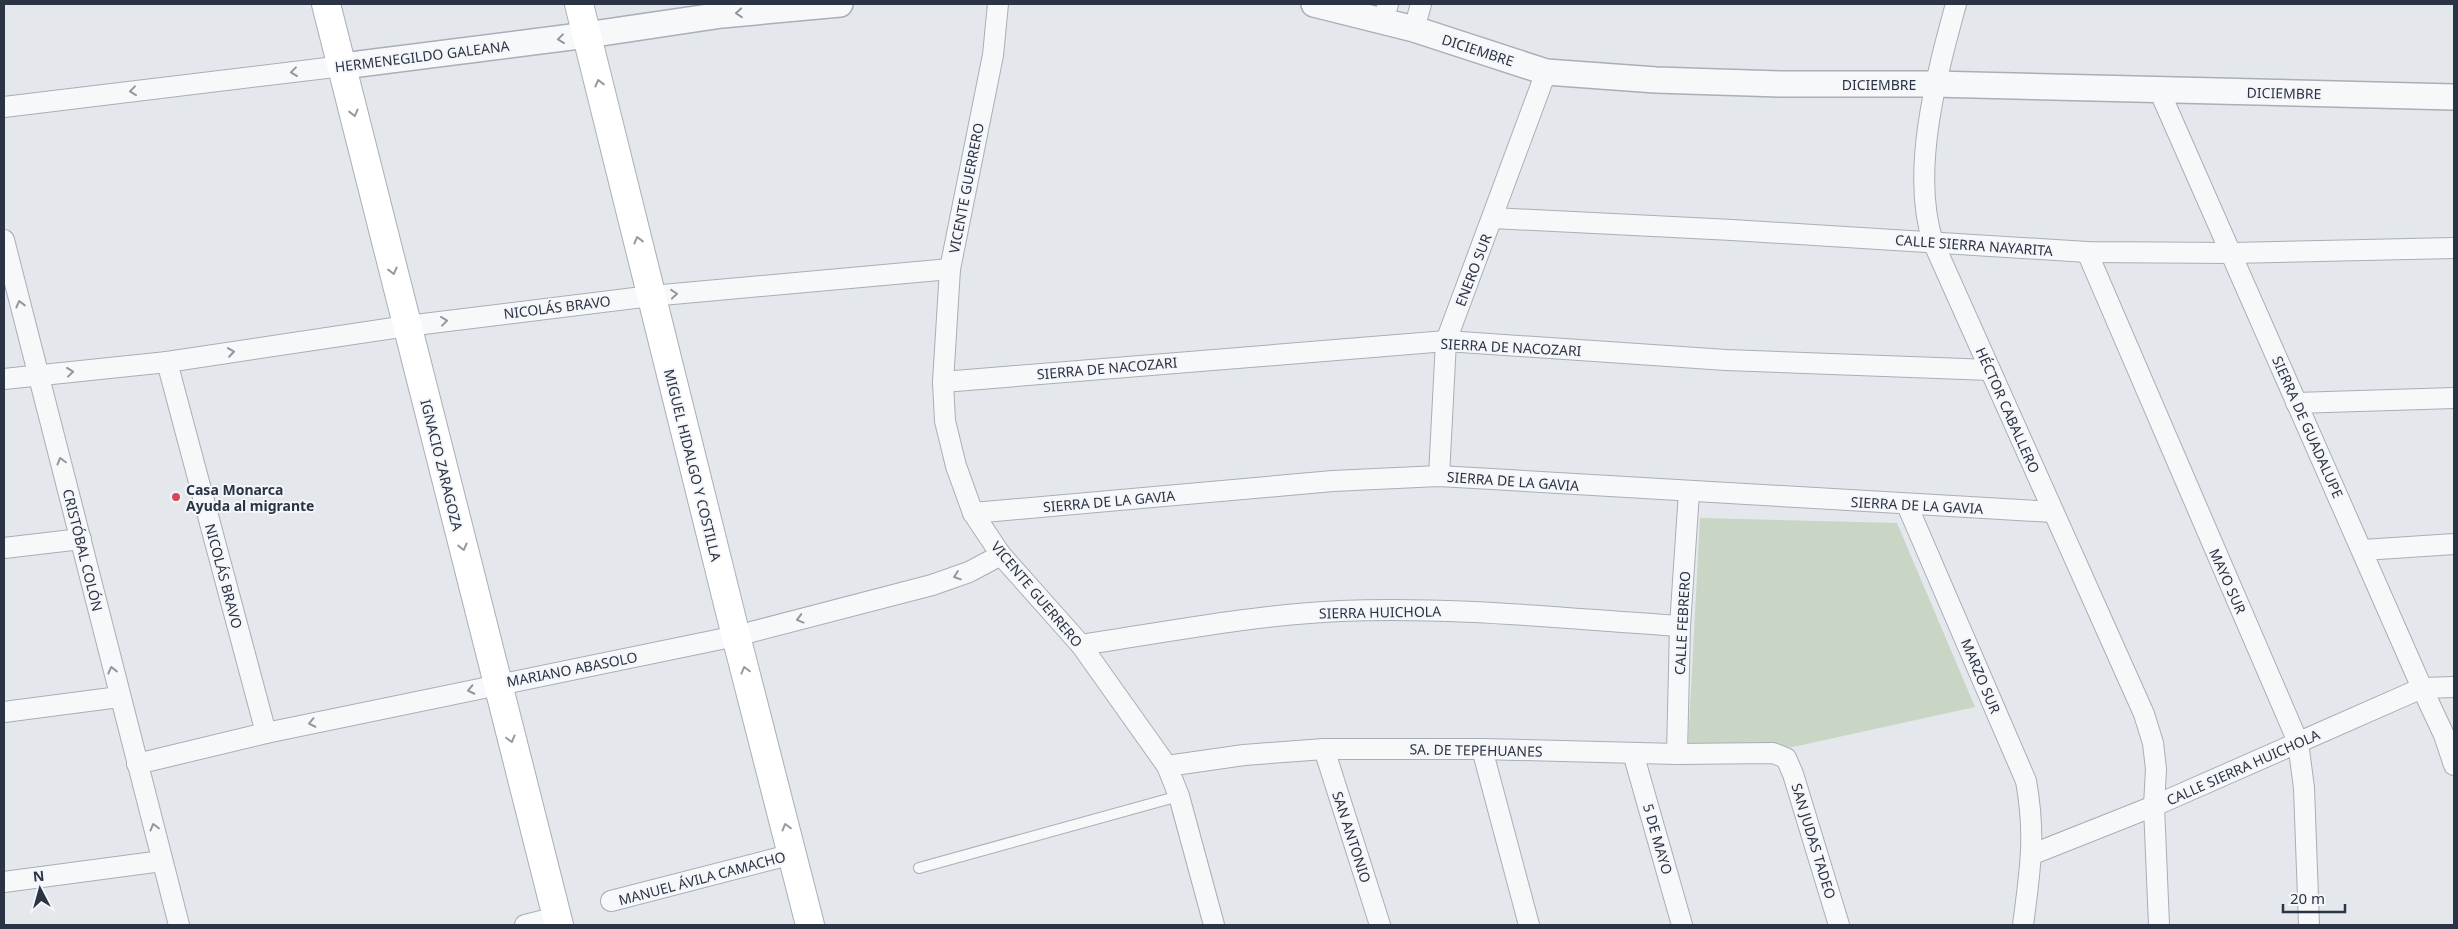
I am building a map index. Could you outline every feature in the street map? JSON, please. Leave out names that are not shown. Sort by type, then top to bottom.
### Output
[{"type":"main road","name":"IGNACIO ZARAGOZA","points":[[326,4],[496,684],[558,921]]},
{"type":"main road","name":"MIGUEL HIDALGO Y COSTILLA","points":[[579,4],[810,925]]},
{"type":"street","name":"HERMENEGILDO GALEANA","points":[[4,107],[587,35],[722,15],[833,4]]},
{"type":"street","name":"VICENTE GUERRERO","points":[[998,4],[992,56],[950,269],[943,382],[945,421],[956,466],[973,513],[1001,555],[1081,645],[1167,766],[1179,796],[1214,925]]},
{"type":"street","name":"DICIEMBRE","points":[[1314,4],[1385,12],[1414,29],[1546,72],[1656,80],[1934,84],[2454,97]]},
{"type":"street","points":[[1414,29],[1421,4]]},
{"type":"street","name":"HÉCTOR CABALLERO","points":[[1956,4],[1934,84],[1925,194],[1926,220],[1933,242],[2144,714],[2153,743],[2156,769],[2154,806],[2159,925]]},
{"type":"street","name":"ENERO SUR","points":[[1439,476],[1446,341],[1546,72]]},
{"type":"street","name":"SIERRA DE GUADALUPE","points":[[2159,90],[2232,253],[2296,404],[2363,550],[2444,735],[2454,765]]},
{"type":"street","name":"CALLE SIERRA NAYARITA","points":[[1493,218],[2087,252],[2232,253],[2454,248]]},
{"type":"street","name":"CRISTÓBAL COLÓN","points":[[4,240],[81,539],[119,697],[179,925]]},
{"type":"street","name":"MAYO SUR","points":[[2087,252],[2298,742],[2304,788],[2309,925]]},
{"type":"street","name":"NICOLÁS BRAVO","points":[[4,379],[167,362],[407,326],[652,296],[950,269]]},
{"type":"street","name":"SIERRA DE NACOZARI","points":[[943,382],[1446,341],[1726,360],[1990,370]]},
{"type":"street","name":"NICOLÁS BRAVO","points":[[167,362],[266,733]]},
{"type":"street","points":[[2296,404],[2454,398]]},
{"type":"street","name":"SIERRA DE LA GAVIA","points":[[973,513],[1333,481],[1439,476],[1907,505],[2053,512]]},
{"type":"street","name":"CALLE FEBRERO","points":[[1677,754],[1680,626],[1689,492]]},
{"type":"street","name":"MARZO SUR","points":[[1907,505],[2026,781],[2032,815],[2033,854],[2023,925]]},
{"type":"street","points":[[4,548],[81,539]]},
{"type":"street","points":[[2363,550],[2454,544]]},
{"type":"street","name":"MARIANO ABASOLO","points":[[137,764],[266,733],[496,684],[736,636],[932,585],[969,572],[1001,555]]},
{"type":"street","name":"SIERRA HUICHOLA","points":[[1081,645],[1272,615],[1342,611],[1439,610],[1680,626]]},
{"type":"street","name":"CALLE SIERRA HUICHOLA","points":[[2033,854],[2154,806],[2422,688],[2454,687]]},
{"type":"street","points":[[4,712],[119,697]]},
{"type":"street","points":[[1482,748],[1529,925]]},
{"type":"street","name":"SA. DE TEPEHUANES","points":[[1167,766],[1244,755],[1324,749],[1482,748],[1677,754],[1773,753],[1786,758]]},
{"type":"street","name":"SAN ANTONIO","points":[[1324,749],[1380,925]]},
{"type":"street","name":"5 DE MAYO","points":[[1633,753],[1682,925]]},
{"type":"street","name":"SAN JUDAS TADEO","points":[[1786,758],[1793,774],[1839,925]]},
{"type":"street","name":"MANUEL ÁVILA CAMACHO","points":[[611,901],[792,854]]},
{"type":"street","points":[[4,882],[162,861]]},
{"type":"street","points":[[525,925],[558,921]]},
{"type":"lane","points":[[919,868],[1179,796]]},
{"type":"green space","points":[[1700,518],[1897,523],[1975,707],[1793,747],[1688,746]]},
{"type":"place","name":"Casa Monarca Ayuda al migrante","points":[[176,497]]}]
